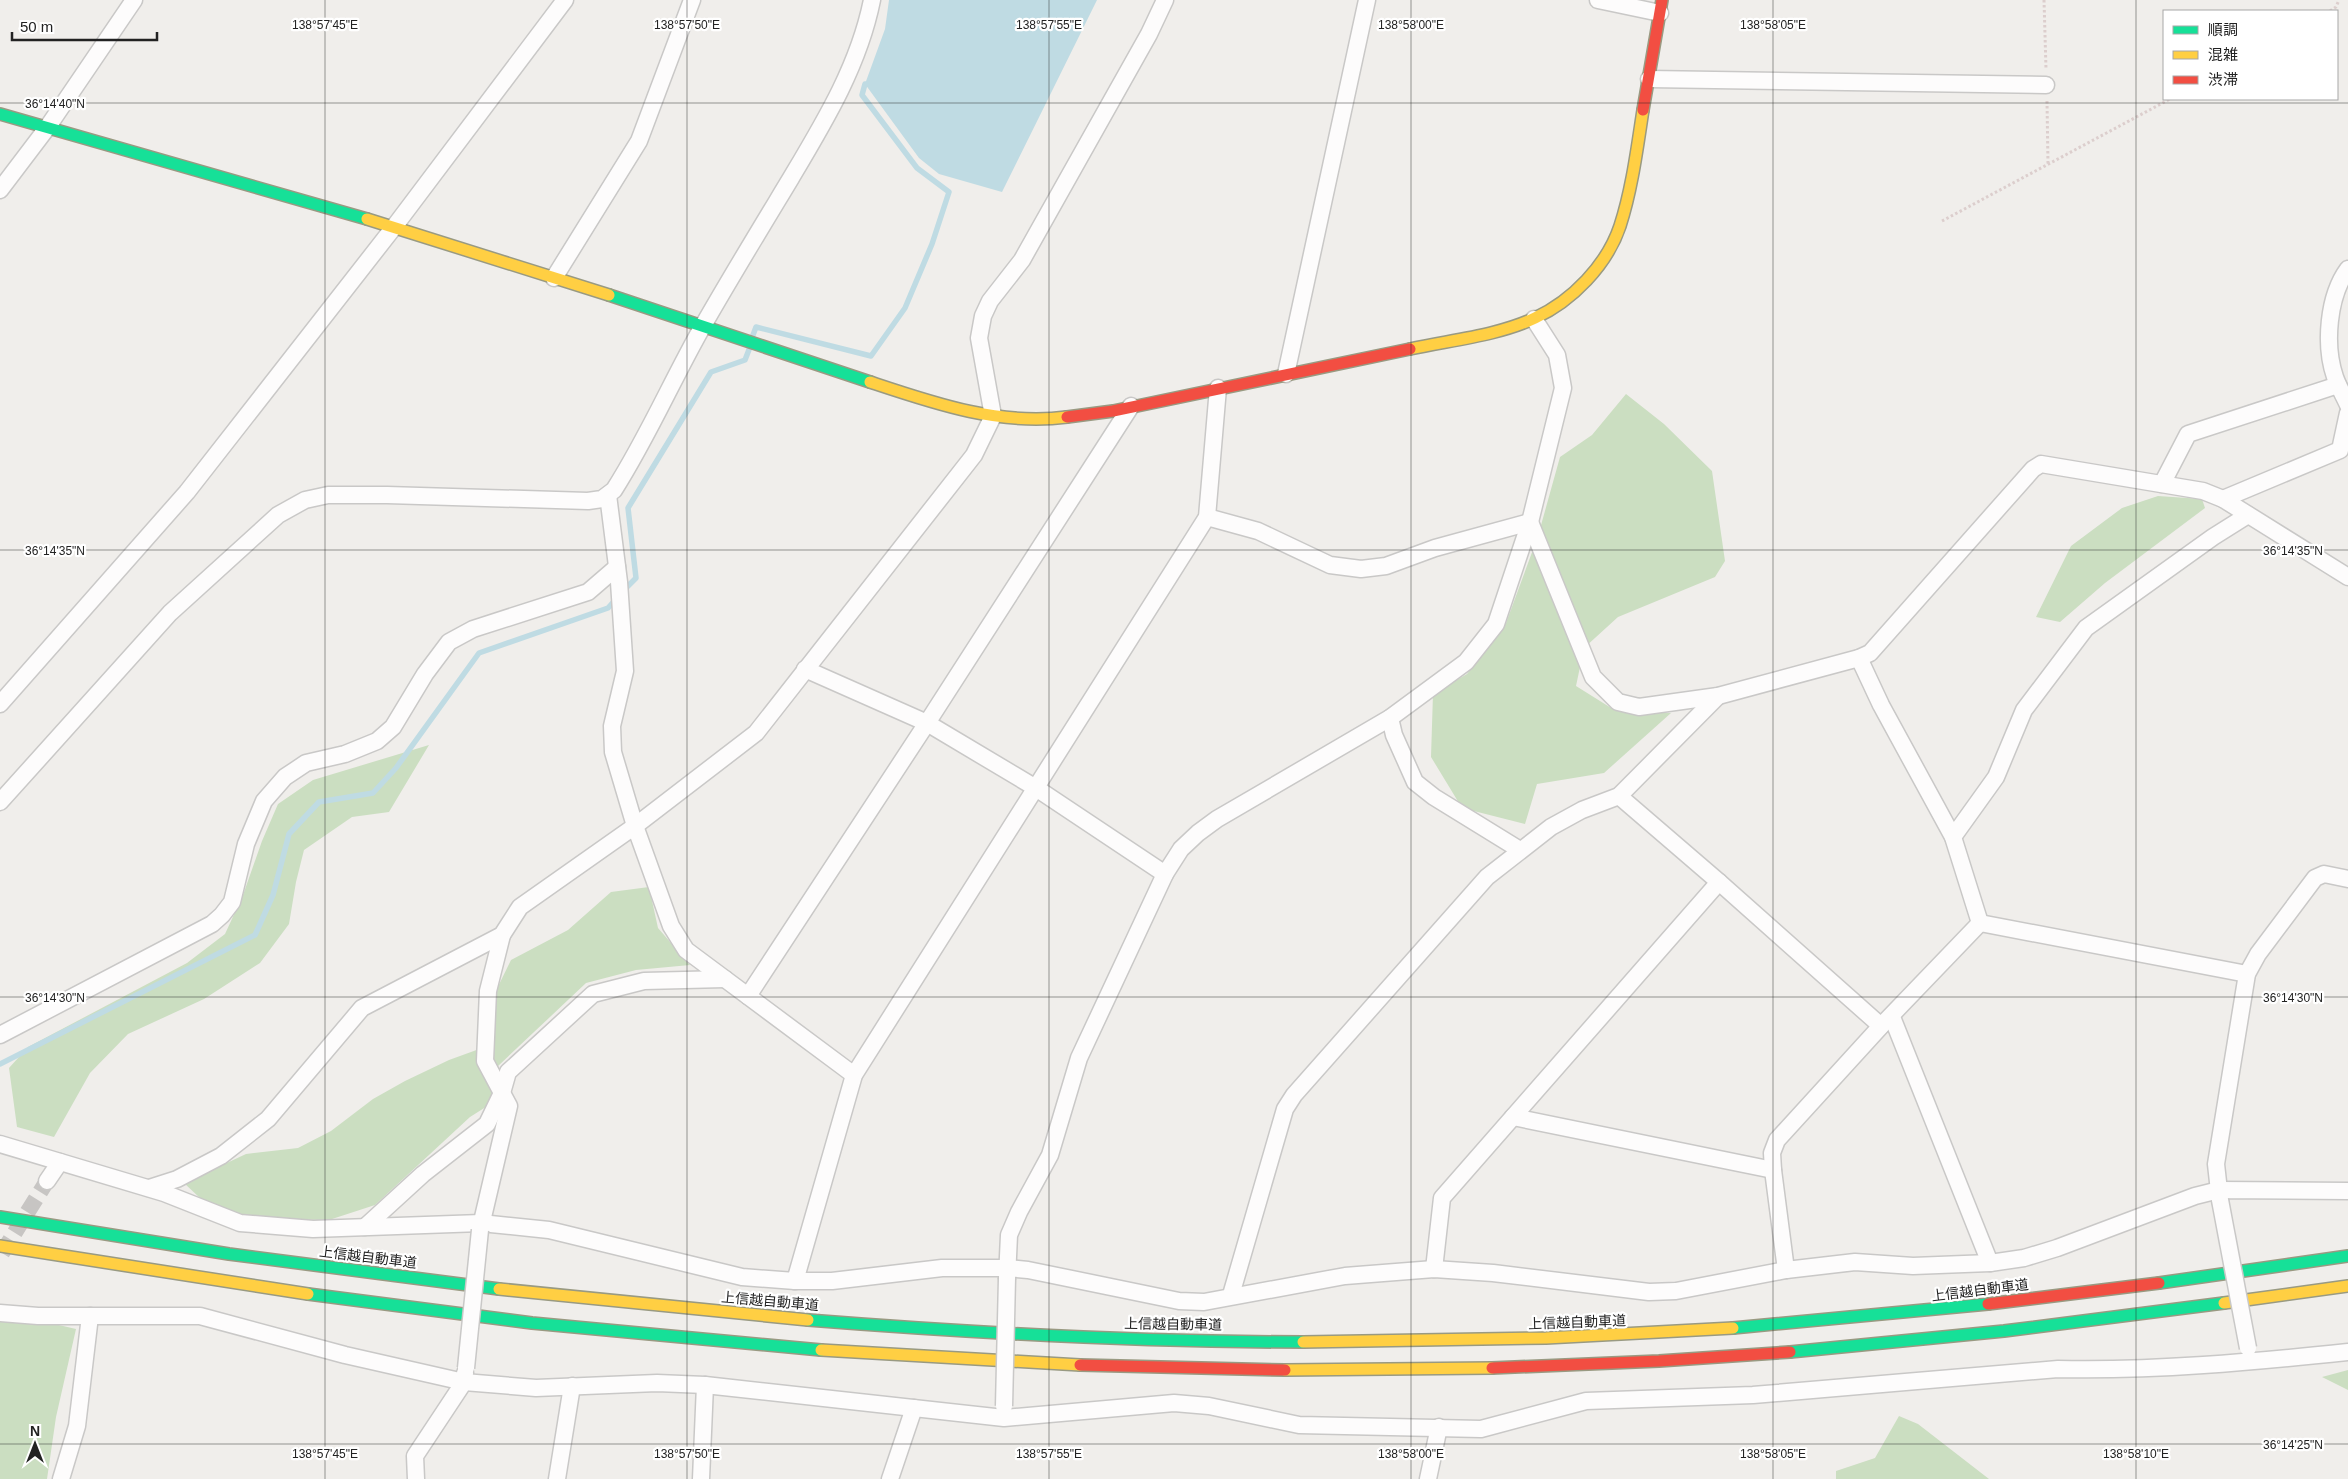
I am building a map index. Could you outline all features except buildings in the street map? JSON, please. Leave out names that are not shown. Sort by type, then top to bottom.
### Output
[{"type":"main road","points":[[0,114],[394,227],[703,325],[935,404],[994,416],[1058,418],[1113,411],[1498,330],[1534,319],[1560,305],[1591,276],[1603,259],[1620,227],[1632,177],[1661,6]]},
{"type":"main road","name":"上信越自動車道","points":[[0,1218],[270,1259],[634,1304],[884,1326],[986,1332],[1093,1337],[1310,1342],[1542,1339],[1785,1324],[2028,1300],[2348,1256]]},
{"type":"main road","points":[[0,1246],[269,1289],[520,1321],[759,1344],[1000,1361],[1205,1368],[1438,1370],[1544,1367],[1790,1352],[2025,1328],[2348,1286]]},
{"type":"street","points":[[0,704],[6,684],[187,492],[394,227],[565,0]]},
{"type":"street","points":[[554,278],[639,141],[692,0]]},
{"type":"street","points":[[0,802],[170,613],[278,515],[305,500],[328,495],[387,495],[588,502],[602,499],[614,490],[625,474],[703,325],[817,134],[835,100],[856,59],[866,31],[872,0]]},
{"type":"street","points":[[416,1479],[415,1456],[465,1375],[481,1227],[509,1106],[485,1062],[488,991],[502,935],[520,907],[635,826],[756,732],[974,455],[994,416],[979,338],[983,316],[990,301],[1022,260],[1149,34],[1165,0]]},
{"type":"street","points":[[1286,374],[1367,0]]},
{"type":"street","points":[[1598,0],[1661,6]]},
{"type":"street","points":[[0,190],[47,128],[126,2]]},
{"type":"street","points":[[1649,78],[2046,85]]},
{"type":"street","points":[[2348,269],[2343,276],[2333,305],[2329,342],[2334,376],[2348,405]]},
{"type":"street","points":[[1004,1412],[1009,1235],[1018,1212],[1050,1155],[1079,1058],[1165,874],[1181,849],[1218,819],[1390,718],[1466,662],[1496,624],[1530,522],[1563,388],[1557,355],[1534,319]]},
{"type":"street","points":[[2162,484],[2188,434],[2338,385]]},
{"type":"street","points":[[795,1281],[854,1075],[1207,517],[1218,388]]},
{"type":"street","points":[[748,996],[1131,406]]},
{"type":"street","points":[[2222,499],[2344,450],[2348,413]]},
{"type":"street","points":[[1530,522],[1593,676],[1618,702],[1639,707],[1718,696],[1859,658],[1870,653],[2034,469],[2041,464],[2204,492],[2222,499],[2348,577]]},
{"type":"street","points":[[608,495],[618,574],[625,671],[612,726],[613,752],[635,826],[671,926],[686,950],[854,1075]]},
{"type":"street","points":[[1953,837],[1996,777],[2024,710],[2086,628],[2150,584],[2213,536],[2248,515]]},
{"type":"street","points":[[1207,517],[1258,531],[1330,564],[1361,569],[1386,566],[1435,548],[1530,522]]},
{"type":"street","points":[[0,1035],[212,924],[232,902],[246,844],[264,801],[285,777],[306,763],[345,754],[377,741],[393,727],[425,674],[449,642],[473,629],[588,592],[618,574]]},
{"type":"street","points":[[1859,658],[1881,706],[1953,837],[1980,923]]},
{"type":"street","points":[[805,669],[927,723],[1036,788],[1165,874]]},
{"type":"street","points":[[1231,1296],[1285,1109],[1289,1102],[1487,877],[1551,828],[1582,810],[1619,796],[1718,696]]},
{"type":"street","points":[[1390,718],[1394,735],[1415,782],[1434,797],[1520,850]]},
{"type":"street","points":[[1619,796],[1886,1022],[1990,1263]]},
{"type":"street","points":[[2250,1355],[2216,1164],[2246,974],[2258,954],[2314,878],[2324,874],[2348,879]]},
{"type":"street","points":[[1434,1269],[1442,1198],[1719,882]]},
{"type":"street","points":[[1980,923],[2246,974]]},
{"type":"street","points":[[1786,1270],[1773,1170],[1772,1153],[1778,1140],[1980,923]]},
{"type":"street","points":[[148,1188],[178,1179],[221,1156],[268,1119],[362,1008],[502,935]]},
{"type":"street","points":[[365,1227],[423,1174],[487,1124],[502,1093],[508,1072],[593,994],[644,981],[726,979]]},
{"type":"street","points":[[1513,1117],[1773,1170]]},
{"type":"street","points":[[0,1144],[148,1188],[240,1223],[313,1229],[481,1227],[549,1230],[742,1277],[795,1281],[832,1281],[942,1268],[1007,1273],[1028,1270],[1179,1301],[1204,1302],[1345,1276],[1434,1269],[1493,1273],[1649,1292],[1676,1291],[1786,1270],[1855,1262],[1913,1266],[1990,1263],[2024,1258],[2057,1248],[2195,1196],[2348,1190]]},
{"type":"street","points":[[47,1181],[60,1162]]},
{"type":"street","points":[[0,1313],[38,1316],[200,1316],[345,1355],[536,1388],[657,1383],[705,1385],[914,1408],[1004,1412],[1174,1403],[1209,1406],[1299,1425],[1481,1429],[1586,1401],[1753,1395],[2058,1369],[2108,1370],[2250,1355],[2348,1352]]},
{"type":"street","points":[[61,1479],[76,1426],[90,1316]]},
{"type":"street","points":[[701,1479],[705,1385]]},
{"type":"street","points":[[557,1479],[572,1386]]},
{"type":"street","points":[[890,1479],[914,1408]]},
{"type":"street","points":[[1428,1479],[1439,1427]]},
{"type":"path","points":[[2332,10],[2336,7],[2338,0]]},
{"type":"path","points":[[1942,221],[2168,100]]},
{"type":"green space","points":[[1626,394],[1664,424],[1712,471],[1725,561],[1715,577],[1618,617],[1584,648],[1576,686],[1616,711],[1671,713],[1604,773],[1537,784],[1525,824],[1462,808],[1431,757],[1433,694],[1467,674],[1506,623],[1538,536],[1560,457],[1592,435]]},
{"type":"green space","points":[[2158,496],[2202,499],[2205,508],[2105,583],[2060,622],[2036,617],[2071,546],[2122,508]]},
{"type":"green space","points":[[429,745],[389,812],[352,817],[304,850],[289,924],[260,963],[204,999],[128,1034],[90,1073],[54,1137],[17,1127],[9,1068],[28,1047],[187,963],[225,934],[243,895],[262,841],[278,804],[313,780]]},
{"type":"green space","points":[[649,887],[658,928],[690,965],[636,970],[586,983],[497,1067],[489,1105],[470,1117],[375,1205],[329,1220],[246,1219],[201,1199],[184,1183],[246,1154],[298,1148],[331,1131],[373,1099],[405,1081],[449,1060],[482,1048],[490,1003],[511,960],[568,930],[611,892]]},
{"type":"green space","points":[[0,1315],[16,1315],[76,1329],[56,1417],[47,1479],[0,1479]]},
{"type":"green space","points":[[2348,1370],[2348,1390],[2322,1377]]},
{"type":"green space","points":[[1899,1416],[1918,1424],[1989,1479],[1836,1479],[1836,1471],[1875,1458]]},
{"type":"water","points":[[889,0],[1097,0],[1002,192],[939,174],[919,158],[865,84],[885,29]]},
{"type":"waterway","points":[[753,335],[756,327],[871,356],[905,308],[932,244],[949,192],[917,168],[862,95],[865,84]]},
{"type":"waterway","points":[[623,591],[636,578],[628,508],[711,372],[745,360],[750,347]]},
{"type":"waterway","points":[[0,1064],[255,935],[273,895],[289,834],[319,802],[373,793],[396,768],[479,653],[608,608],[617,598]]},
{"type":"tunnel","points":[[2,1253],[47,1181]]},
{"type":"traffic: fast","points":[[0,114],[367,219]]},
{"type":"traffic: fast","points":[[609,295],[870,382]]},
{"type":"traffic: fast","points":[[0,1217],[229,1254],[499,1289]]},
{"type":"traffic: fast","points":[[2159,1283],[2348,1256]]},
{"type":"traffic: fast","points":[[308,1294],[532,1323],[821,1350]]},
{"type":"traffic: fast","points":[[1790,1352],[2004,1331],[2224,1303]]},
{"type":"traffic: fast","points":[[1733,1328],[1988,1304]]},
{"type":"traffic: fast","points":[[808,1320],[1055,1336],[1303,1342]]},
{"type":"traffic: slow","points":[[1410,349],[1489,333],[1520,324],[1549,311],[1575,292],[1597,268],[1620,226],[1631,183],[1643,110]]},
{"type":"traffic: slow","points":[[367,219],[609,295]]},
{"type":"traffic: slow","points":[[870,382],[918,398],[967,411],[1016,418],[1042,419],[1067,417]]},
{"type":"traffic: slow","points":[[0,1246],[308,1294]]},
{"type":"traffic: slow","points":[[2224,1303],[2348,1286]]},
{"type":"traffic: slow","points":[[499,1289],[808,1320]]},
{"type":"traffic: slow","points":[[1303,1342],[1546,1338],[1733,1328]]},
{"type":"traffic: slow","points":[[821,1350],[1080,1365]]},
{"type":"traffic: slow","points":[[1285,1370],[1492,1368]]},
{"type":"traffic: jam","points":[[1643,110],[1662,0]]},
{"type":"traffic: jam","points":[[1067,417],[1113,411],[1410,349]]},
{"type":"traffic: jam","points":[[1988,1304],[2159,1283]]},
{"type":"traffic: jam","points":[[1492,1368],[1659,1361],[1790,1352]]},
{"type":"traffic: jam","points":[[1080,1365],[1285,1370]]}]
